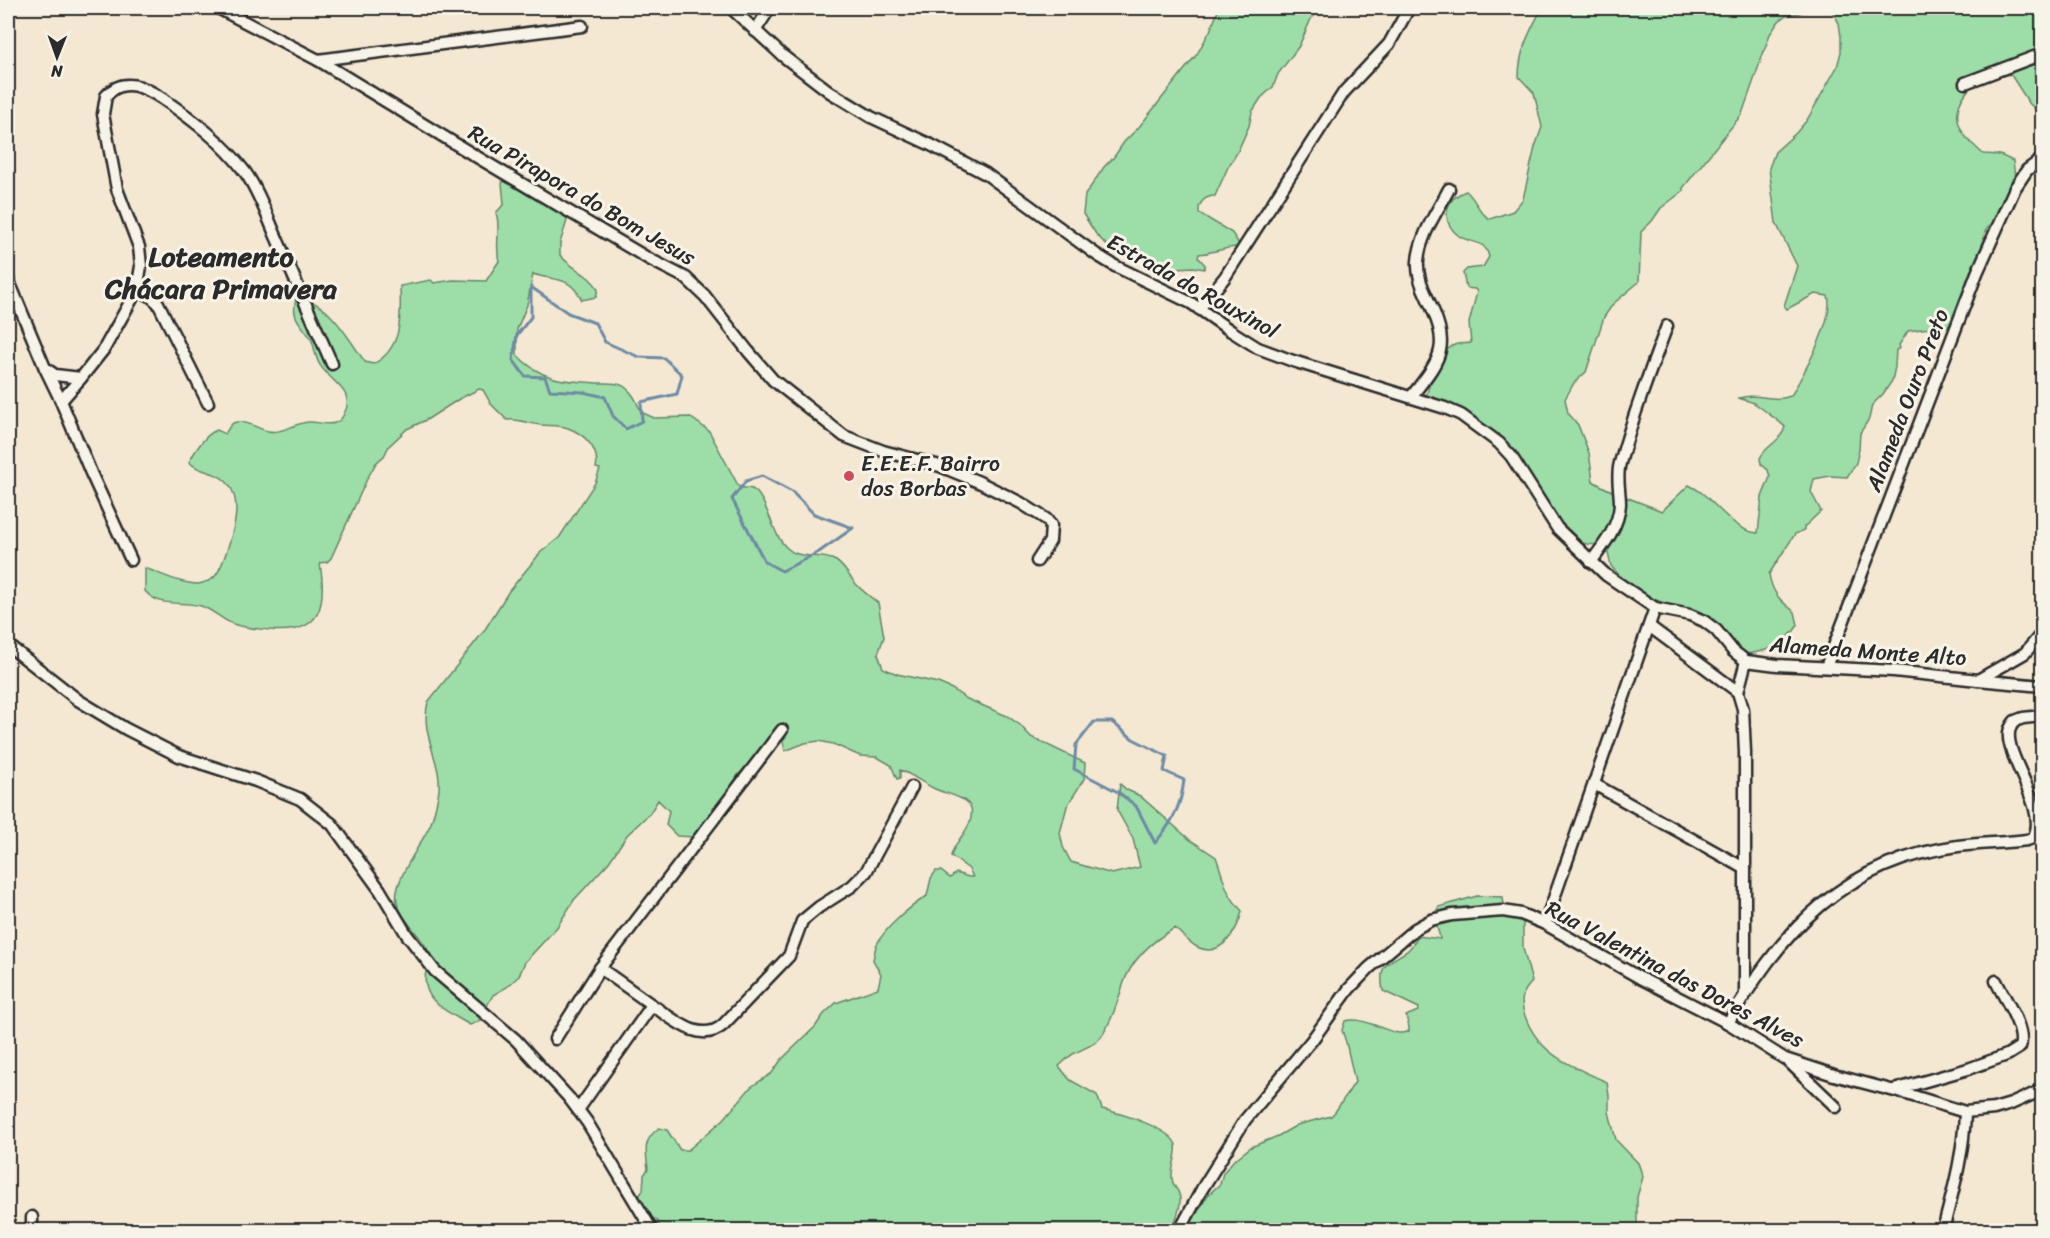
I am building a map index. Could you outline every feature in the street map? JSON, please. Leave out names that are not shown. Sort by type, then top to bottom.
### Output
[{"type":"street","name":"Rua Pirapora do Bom Jesus","points":[[218,8],[318,60],[487,163],[686,278],[705,296],[773,380],[844,436],[884,451],[940,466],[979,482],[1021,503],[1046,519],[1051,525],[1052,534],[1050,541],[1036,561]]},
{"type":"street","name":"Estrada do Rouxinol","points":[[731,8],[813,81],[846,102],[986,174],[1114,267],[1158,286],[1199,309],[1258,348],[1461,415],[1499,443],[1511,456],[1557,528],[1591,562],[1622,588],[1655,608],[1690,615],[1704,621],[1716,630],[1732,651],[1746,661]]},
{"type":"street","points":[[755,31],[770,8]]},
{"type":"street","points":[[1199,309],[1230,269],[1339,99],[1389,44],[1409,8]]},
{"type":"street","points":[[318,60],[582,26]]},
{"type":"street","points":[[1965,83],[2043,54]]},
{"type":"street","points":[[61,401],[104,349],[137,290],[141,266],[139,247],[117,189],[103,114],[106,96],[118,86],[138,86],[149,90],[167,102],[209,135],[245,172],[332,364]]},
{"type":"street","name":"Alameda Ouro Preto","points":[[1826,666],[1977,273],[2015,189],[2027,170],[2043,159]]},
{"type":"street","points":[[1411,397],[1426,377],[1440,351],[1442,338],[1440,326],[1424,292],[1418,263],[1421,246],[1428,229],[1449,189]]},
{"type":"street","points":[[8,279],[10,294],[61,401],[131,560]]},
{"type":"street","points":[[137,290],[149,295],[158,303],[208,404]]},
{"type":"street","points":[[1591,562],[1608,539],[1617,520],[1620,506],[1619,466],[1646,381],[1667,326]]},
{"type":"street","points":[[45,368],[54,375],[81,378]]},
{"type":"street","points":[[1545,924],[1655,608]]},
{"type":"street","points":[[1649,626],[1738,692]]},
{"type":"street","name":"Alameda Monte Alto","points":[[1746,661],[1978,680],[2025,652],[2043,633]]},
{"type":"street","points":[[8,645],[78,700],[154,744],[204,765],[281,790],[300,799],[332,824],[380,890],[407,935],[435,971],[516,1040],[578,1110],[652,1230]]},
{"type":"street","points":[[1745,993],[1744,724],[1738,692],[1746,661]]},
{"type":"street","points":[[1978,680],[2043,686]]},
{"type":"street","points":[[1728,1023],[1745,993],[1799,924],[1818,906],[1844,888],[1876,869],[1909,857],[1956,846],[2033,838],[2038,828],[2036,809],[2031,789],[2011,748],[2008,733],[2015,721],[2043,716]]},
{"type":"street","points":[[555,1039],[600,968],[782,730]]},
{"type":"street","points":[[1594,784],[1744,868]]},
{"type":"street","points":[[600,968],[692,1030],[701,1033],[716,1030],[789,956],[802,921],[852,886],[866,872],[912,787]]},
{"type":"street","name":"Rua Valentina das Dores Alves","points":[[1180,1230],[1202,1189],[1245,1120],[1312,1040],[1349,989],[1369,968],[1415,929],[1431,920],[1452,915],[1503,911],[1521,914],[1545,924],[1640,978],[1728,1023],[1785,1059],[1834,1075],[1894,1090],[1965,1112],[1994,1109],[2043,1090]]},
{"type":"street","points":[[1894,1090],[1968,1069],[2007,1055],[2020,1047],[2022,1041],[2019,1027],[1996,981]]},
{"type":"street","points":[[578,1110],[652,1005]]},
{"type":"street","points":[[1785,1059],[1836,1107]]},
{"type":"street","points":[[1942,1230],[1959,1168],[1965,1112]]},
{"type":"street","points":[[32,1217],[32,1230]]},
{"type":"green space","points":[[1219,8],[1323,8],[1311,19],[1299,46],[1278,74],[1273,87],[1261,98],[1252,112],[1249,126],[1215,196],[1201,203],[1199,213],[1232,233],[1239,244],[1236,247],[1199,254],[1198,257],[1205,265],[1204,269],[1176,268],[1157,259],[1113,252],[1096,234],[1083,214],[1085,195],[1104,167],[1197,54],[1211,29]]},
{"type":"green space","points":[[1542,8],[1819,8],[2042,8],[2042,116],[2029,103],[2011,75],[2001,74],[1984,78],[1969,89],[1958,112],[1958,121],[1963,133],[1983,154],[2000,155],[2013,161],[2015,178],[2011,198],[1983,237],[1981,280],[1970,290],[1948,327],[1908,331],[1899,345],[1900,348],[1896,350],[1892,381],[1872,405],[1869,419],[1860,433],[1856,463],[1847,477],[1830,476],[1814,479],[1811,492],[1821,511],[1804,527],[1804,530],[1795,534],[1769,574],[1777,596],[1795,612],[1798,625],[1788,638],[1770,649],[1747,654],[1680,609],[1651,598],[1626,583],[1611,566],[1606,545],[1584,543],[1575,540],[1566,532],[1504,448],[1433,404],[1426,396],[1433,374],[1445,352],[1457,344],[1471,343],[1469,323],[1477,292],[1475,289],[1466,288],[1463,273],[1467,269],[1483,267],[1489,257],[1482,245],[1462,238],[1453,230],[1447,217],[1449,205],[1453,199],[1466,191],[1483,214],[1490,219],[1513,211],[1523,199],[1542,127],[1534,93],[1519,77],[1519,67],[1526,41]],"holes":[[[1819,8],[1832,11],[1839,23],[1841,37],[1841,52],[1837,67],[1807,120],[1775,152],[1769,168],[1776,223],[1797,266],[1784,306],[1787,309],[1815,294],[1828,296],[1829,306],[1817,347],[1791,396],[1739,398],[1754,403],[1785,427],[1760,458],[1761,464],[1768,470],[1770,477],[1762,497],[1758,533],[1742,528],[1702,493],[1689,485],[1662,511],[1627,498],[1593,481],[1589,453],[1578,425],[1568,413],[1565,399],[1574,383],[1586,372],[1604,317],[1613,304],[1639,282],[1641,232],[1661,208],[1683,191],[1683,188],[1742,114],[1770,34],[1779,21],[1786,16]]]},
{"type":"green space","points":[[511,174],[569,214],[560,243],[560,255],[590,279],[598,289],[596,297],[582,300],[567,283],[533,274],[527,305],[517,329],[517,355],[526,364],[554,378],[613,383],[623,386],[629,390],[641,412],[654,418],[690,417],[709,431],[739,487],[752,489],[762,499],[777,534],[787,548],[798,554],[830,558],[836,561],[859,588],[878,603],[884,637],[878,654],[883,668],[952,689],[965,698],[1007,716],[1031,737],[1085,763],[1084,779],[1067,806],[1060,833],[1063,847],[1071,862],[1112,874],[1140,867],[1133,839],[1117,810],[1120,784],[1140,796],[1189,839],[1216,857],[1225,885],[1242,911],[1237,926],[1227,941],[1214,949],[1206,950],[1194,945],[1175,928],[1158,939],[1131,967],[1101,1037],[1092,1045],[1071,1055],[1059,1066],[1070,1080],[1097,1095],[1102,1109],[1144,1122],[1172,1139],[1176,1149],[1172,1181],[1179,1194],[1180,1203],[1172,1230],[660,1230],[658,1221],[647,1215],[636,1201],[643,1190],[644,1175],[648,1169],[646,1147],[650,1137],[659,1128],[667,1130],[680,1150],[688,1150],[724,1119],[751,1087],[772,1073],[781,1060],[836,1003],[878,988],[881,974],[873,960],[876,946],[891,925],[927,896],[931,878],[936,871],[941,871],[950,878],[956,873],[973,877],[969,869],[951,856],[970,822],[971,809],[968,804],[900,770],[900,778],[897,779],[891,765],[877,757],[860,756],[833,744],[819,741],[805,743],[785,751],[781,732],[776,731],[768,737],[757,756],[738,775],[695,837],[677,836],[666,825],[669,811],[658,800],[650,813],[627,835],[609,862],[574,900],[557,927],[525,962],[519,976],[507,987],[493,995],[478,1022],[470,1025],[445,1010],[431,998],[425,981],[426,971],[433,969],[432,960],[424,943],[405,919],[397,902],[397,893],[403,873],[431,823],[438,796],[438,773],[427,727],[428,702],[484,631],[509,591],[541,552],[559,538],[595,483],[600,469],[596,468],[596,455],[590,444],[580,434],[565,427],[507,420],[491,404],[483,390],[479,389],[407,429],[389,446],[384,456],[376,463],[331,558],[327,562],[320,563],[321,605],[317,615],[310,623],[300,628],[270,630],[242,626],[229,622],[201,606],[164,602],[151,597],[145,591],[145,568],[178,581],[199,584],[216,575],[224,558],[235,516],[236,504],[233,493],[227,482],[189,462],[208,435],[217,430],[225,434],[235,422],[273,432],[308,422],[335,423],[344,414],[347,399],[340,387],[318,362],[311,339],[296,317],[296,299],[307,300],[327,312],[365,362],[373,364],[383,358],[395,340],[400,319],[400,286],[431,280],[434,283],[453,280],[486,281],[499,261],[496,213],[504,204],[502,183]]},
{"type":"green space","points":[[1477,896],[1503,897],[1504,906],[1523,920],[1523,948],[1532,982],[1524,994],[1522,1006],[1531,1029],[1539,1041],[1558,1058],[1607,1082],[1609,1112],[1616,1140],[1638,1163],[1643,1177],[1637,1197],[1637,1230],[1189,1230],[1190,1224],[1208,1195],[1220,1184],[1223,1173],[1233,1161],[1251,1147],[1297,1125],[1331,1116],[1335,1112],[1355,1082],[1342,1030],[1345,1021],[1363,1021],[1396,1032],[1409,1031],[1406,1016],[1418,1011],[1419,1008],[1383,991],[1383,969],[1389,962],[1409,949],[1418,936],[1440,939],[1435,919],[1439,907]]},
{"type":"waterway","points":[[531,287],[568,313],[595,323],[605,342],[639,357],[664,358],[682,375],[677,394],[641,402],[642,421],[626,429],[613,416],[605,397],[583,392],[550,390],[545,377],[525,376],[513,360],[517,335],[531,317],[531,287]]},
{"type":"waterway","points":[[762,476],[792,492],[814,514],[853,528],[819,552],[782,571],[765,562],[732,499],[746,481],[762,476]]},
{"type":"waterway","points":[[1094,722],[1112,722],[1133,739],[1167,756],[1164,771],[1184,780],[1175,814],[1155,843],[1136,806],[1118,792],[1074,769],[1076,745],[1094,722]]},
{"type":"place","name":"E.E.E.F. Bairro dos Borbas","points":[[849,476]]},
{"type":"district","name":"Loteamento Chácara Primavera","points":[[221,272]]}]
